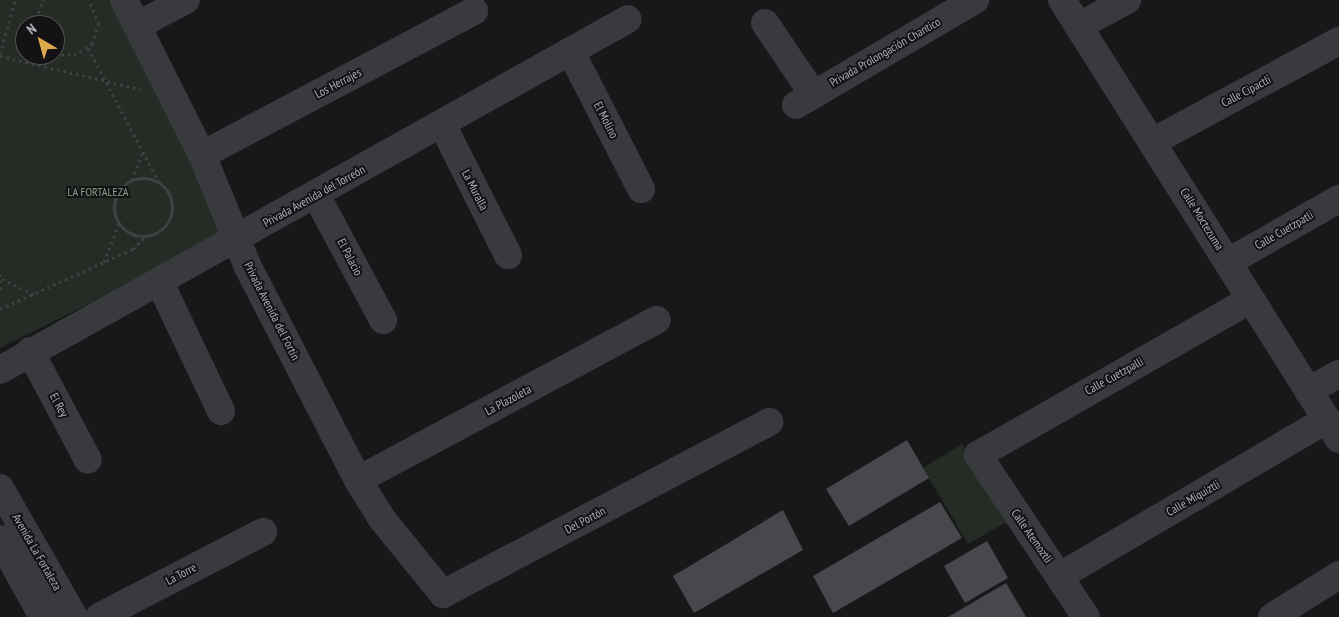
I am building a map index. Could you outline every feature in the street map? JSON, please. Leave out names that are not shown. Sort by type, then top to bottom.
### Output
[{"type":"street","name":"Privada Avenida del Fortín","points":[[124,0],[175,97],[202,155],[239,238],[248,267],[358,480],[414,557]]},
{"type":"street","points":[[138,25],[186,0]]},
{"type":"street","name":"Privada Prolongación Chantico","points":[[765,23],[805,100],[975,0]]},
{"type":"street","name":"Calle Moctezuma","points":[[1062,0],[1154,141],[1250,300],[1333,430]]},
{"type":"street","points":[[1079,26],[1127,0]]},
{"type":"street","name":"Los Herrajes","points":[[202,155],[474,11]]},
{"type":"street","name":"Privada Avenida del Torreón","points":[[0,370],[30,351],[160,283],[628,20]]},
{"type":"street","name":"Calle Cipactli","points":[[1154,141],[1339,42]]},
{"type":"street","name":"El Molino","points":[[571,52],[641,189]]},
{"type":"street","name":"La Muralla","points":[[442,124],[508,255]]},
{"type":"street","name":"El Palacio","points":[[316,194],[383,320]]},
{"type":"street","name":"Calle Cuetzpatli","points":[[1228,262],[1339,199]]},
{"type":"street","points":[[160,283],[221,411]]},
{"type":"street","name":"Calle Cuetzpalli","points":[[978,455],[1250,300]]},
{"type":"street","name":"La Plazoleta","points":[[358,480],[657,320]]},
{"type":"street","name":"El Rey","points":[[30,351],[88,460]]},
{"type":"street","points":[[1308,391],[1339,374]]},
{"type":"street","name":"Del Portón","points":[[414,557],[435,588],[443,594],[451,592],[769,422]]},
{"type":"street","name":"Calle Miquiztli","points":[[1060,576],[1333,430]]},
{"type":"street","name":"Calle Atemoztli","points":[[978,455],[1086,617]]},
{"type":"street","name":"Avenida La Fortaleza","points":[[0,488],[74,617]]},
{"type":"street","name":"La Torre","points":[[99,617],[262,532]]},
{"type":"street","name":"Avenida La Fortaleza","points":[[0,539],[43,617]]},
{"type":"street","points":[[1272,617],[1339,575]]},
{"type":"path","points":[[15,0],[0,55],[175,97]]},
{"type":"path","points":[[38,15],[44,0]]},
{"type":"path","points":[[65,55],[74,55],[88,48],[99,24],[89,0]]},
{"type":"path","points":[[0,309],[35,295],[133,249],[145,236],[162,230],[172,215],[171,197],[159,183],[88,48]]},
{"type":"path","points":[[104,263],[119,223],[117,195],[131,181],[143,152]]},
{"type":"path","points":[[131,181],[159,183]]},
{"type":"path","points":[[119,223],[145,236]]},
{"type":"path","points":[[0,274],[2,279],[0,294]]},
{"type":"path","points":[[2,279],[35,295]]},
{"type":"green space","name":"LA FORTALEZA","points":[[0,0],[113,0],[165,100],[222,238],[0,348]]},
{"type":"green space","points":[[962,444],[1012,519],[968,544],[923,468]]},
{"type":"building","points":[[907,440],[929,478],[849,526],[826,489]]},
{"type":"building","points":[[940,502],[962,538],[833,613],[813,576]]},
{"type":"building","points":[[783,510],[803,550],[694,613],[673,576]]},
{"type":"building","points":[[987,541],[1008,578],[965,603],[944,566]]},
{"type":"building","points":[[1006,583],[1026,617],[948,617]]}]
